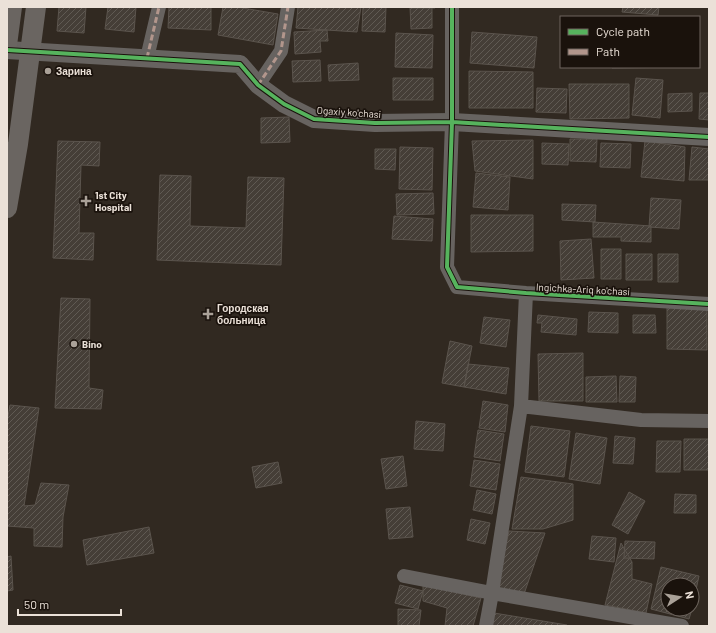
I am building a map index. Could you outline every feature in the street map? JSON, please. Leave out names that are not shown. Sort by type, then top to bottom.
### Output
[{"type":"main road","points":[[7,45],[12,7]]},
{"type":"main road","points":[[7,208],[36,7]]},
{"type":"street","points":[[147,58],[159,7]]},
{"type":"street","points":[[258,85],[281,51],[288,7]]},
{"type":"street","points":[[452,7],[452,122]]},
{"type":"street","name":"Ogaxiy ko'chasi","points":[[7,50],[240,64],[258,85],[284,104],[314,119],[375,123],[452,122],[709,137]]},
{"type":"street","name":"Ingichka-Ariq ko'chasi","points":[[452,122],[447,267],[457,287],[526,293],[709,304]]},
{"type":"street","points":[[486,626],[521,406],[526,293]]},
{"type":"street","points":[[521,406],[641,420],[709,421]]},
{"type":"street","points":[[404,576],[682,626]]},
{"type":"building","points":[[59,7],[86,7],[84,33],[57,31]]},
{"type":"building","points":[[108,7],[136,7],[134,32],[105,29]]},
{"type":"building","points":[[169,7],[211,7],[211,30],[168,28]]},
{"type":"building","points":[[223,7],[237,7],[278,14],[273,45],[218,35]]},
{"type":"building","points":[[298,7],[361,7],[357,32],[296,28]]},
{"type":"building","points":[[363,7],[386,7],[385,32],[362,31]]},
{"type":"building","points":[[410,7],[432,7],[432,28],[411,29]]},
{"type":"building","points":[[435,7],[435,8],[411,8]]},
{"type":"building","points":[[623,7],[659,7],[658,15],[622,12]]},
{"type":"building","points":[[327,30],[328,41],[320,41],[321,52],[295,54],[294,32]]},
{"type":"building","points":[[472,32],[537,37],[534,68],[470,63]]},
{"type":"building","points":[[396,33],[433,35],[432,68],[395,67]]},
{"type":"building","points":[[320,60],[321,81],[293,82],[292,61]]},
{"type":"building","points":[[358,63],[359,80],[329,81],[328,65]]},
{"type":"building","points":[[469,71],[533,72],[533,108],[469,108]]},
{"type":"building","points":[[393,78],[433,78],[433,100],[393,100]]},
{"type":"building","points":[[636,78],[663,80],[660,118],[632,115]]},
{"type":"building","points":[[569,84],[629,84],[629,118],[570,119]]},
{"type":"building","points":[[537,88],[567,89],[566,113],[536,112]]},
{"type":"building","points":[[692,93],[692,111],[668,112],[668,94]]},
{"type":"building","points":[[700,93],[709,93],[709,120],[699,119]]},
{"type":"building","points":[[289,117],[290,142],[261,143],[261,118]]},
{"type":"building","points":[[570,139],[597,139],[596,162],[570,161]]},
{"type":"building","points":[[533,140],[533,179],[475,171],[472,141]]},
{"type":"building","points":[[58,141],[100,142],[99,166],[81,165],[79,233],[94,233],[93,260],[53,258]]},
{"type":"building","points":[[645,141],[685,147],[684,181],[641,177]]},
{"type":"building","points":[[542,143],[569,144],[568,165],[542,164]]},
{"type":"building","points":[[601,143],[631,144],[630,168],[600,167]]},
{"type":"building","points":[[400,147],[433,148],[432,190],[399,189]]},
{"type":"building","points":[[692,147],[709,149],[709,180],[689,180]]},
{"type":"building","points":[[375,149],[396,149],[395,170],[375,169]]},
{"type":"building","points":[[476,173],[510,177],[508,210],[473,207]]},
{"type":"building","points":[[160,175],[191,176],[190,226],[246,228],[248,177],[284,178],[281,265],[157,260]]},
{"type":"building","points":[[433,193],[434,214],[397,215],[396,194]]},
{"type":"building","points":[[651,198],[681,200],[679,229],[649,227]]},
{"type":"building","points":[[562,204],[596,205],[595,222],[562,220]]},
{"type":"building","points":[[471,215],[533,215],[533,251],[471,252]]},
{"type":"building","points":[[394,216],[433,219],[432,241],[392,239]]},
{"type":"building","points":[[593,222],[651,226],[651,242],[621,241],[621,237],[593,237]]},
{"type":"building","points":[[591,239],[594,278],[561,280],[560,241]]},
{"type":"building","points":[[601,249],[621,249],[621,279],[601,279]]},
{"type":"building","points":[[626,254],[652,254],[652,280],[626,280]]},
{"type":"building","points":[[658,254],[678,254],[678,282],[658,282]]},
{"type":"building","name":"Bino","points":[[61,298],[90,299],[89,388],[103,390],[101,409],[55,408]]},
{"type":"building","points":[[667,301],[707,301],[707,350],[667,349]]},
{"type":"building","points":[[589,312],[618,313],[618,333],[588,332]]},
{"type":"building","points":[[538,315],[577,319],[576,335],[541,332],[542,323],[537,323]]},
{"type":"building","points":[[633,315],[655,315],[656,333],[633,333]]},
{"type":"building","points":[[484,317],[510,320],[506,347],[480,343]]},
{"type":"building","points":[[450,341],[472,346],[464,387],[442,383]]},
{"type":"building","points":[[583,353],[583,401],[539,401],[538,354]]},
{"type":"building","points":[[468,364],[509,368],[506,394],[464,387]]},
{"type":"building","points":[[616,376],[617,402],[586,402],[586,377]]},
{"type":"building","points":[[620,376],[636,377],[635,402],[619,402]]},
{"type":"building","points":[[483,401],[508,405],[505,432],[479,428]]},
{"type":"building","points":[[10,405],[39,408],[24,506],[35,505],[41,483],[69,485],[63,517],[62,547],[34,546],[34,528],[7,526],[7,422]]},
{"type":"building","points":[[416,421],[445,424],[443,451],[414,449]]},
{"type":"building","points":[[531,426],[570,431],[564,477],[525,472]]},
{"type":"building","points":[[478,430],[504,434],[500,461],[474,457]]},
{"type":"building","points":[[576,433],[607,438],[600,484],[569,479]]},
{"type":"building","points":[[615,436],[635,438],[633,464],[613,463]]},
{"type":"building","points":[[684,439],[709,439],[709,470],[684,470]]},
{"type":"building","points":[[657,441],[681,441],[680,472],[656,472]]},
{"type":"building","points":[[403,456],[407,486],[386,489],[381,459]]},
{"type":"building","points":[[474,460],[500,464],[496,490],[470,486]]},
{"type":"building","points":[[278,462],[282,483],[256,488],[252,467]]},
{"type":"building","points":[[521,477],[573,484],[573,520],[543,529],[512,529]]},
{"type":"building","points":[[477,490],[496,494],[492,514],[473,510]]},
{"type":"building","points":[[629,492],[645,501],[628,534],[612,525]]},
{"type":"building","points":[[675,494],[696,495],[696,513],[674,513]]},
{"type":"building","points":[[410,507],[413,537],[389,539],[386,509]]},
{"type":"building","points":[[471,519],[490,523],[485,544],[467,540]]},
{"type":"building","points":[[149,527],[154,553],[87,565],[83,540]]},
{"type":"building","points":[[509,531],[545,533],[523,597],[496,590]]},
{"type":"building","points":[[592,536],[616,538],[614,562],[589,559]]},
{"type":"building","points":[[625,541],[655,542],[654,559],[624,558]]},
{"type":"building","points":[[621,543],[632,562],[632,579],[652,584],[646,613],[605,605]]},
{"type":"building","points":[[11,556],[13,590],[7,591],[7,557]]},
{"type":"building","points":[[661,567],[699,576],[660,577],[660,611],[651,609]]},
{"type":"building","points":[[400,585],[423,591],[418,609],[395,603]]},
{"type":"building","points":[[423,585],[481,598],[473,626],[445,626],[447,608],[423,601]]},
{"type":"building","points":[[398,609],[421,610],[419,626],[398,626]]},
{"type":"building","points":[[494,613],[567,625],[567,626],[490,626]]},
{"type":"marked path","points":[[147,58],[159,7]]},
{"type":"marked path","points":[[258,85],[281,51],[288,7]]},
{"type":"cycle path","points":[[452,7],[452,122],[447,267],[457,287],[526,293],[709,304]]},
{"type":"cycle path","points":[[7,50],[240,64],[258,85],[284,104],[314,119],[375,123],[452,122],[709,137]]},
{"type":"place","name":"Зарина","points":[[48,71]]},
{"type":"place","name":"1st City Hospital","points":[[86,201]]},
{"type":"place","name":"Городская больница","points":[[208,314]]},
{"type":"place","name":"Bino","points":[[74,344]]}]
